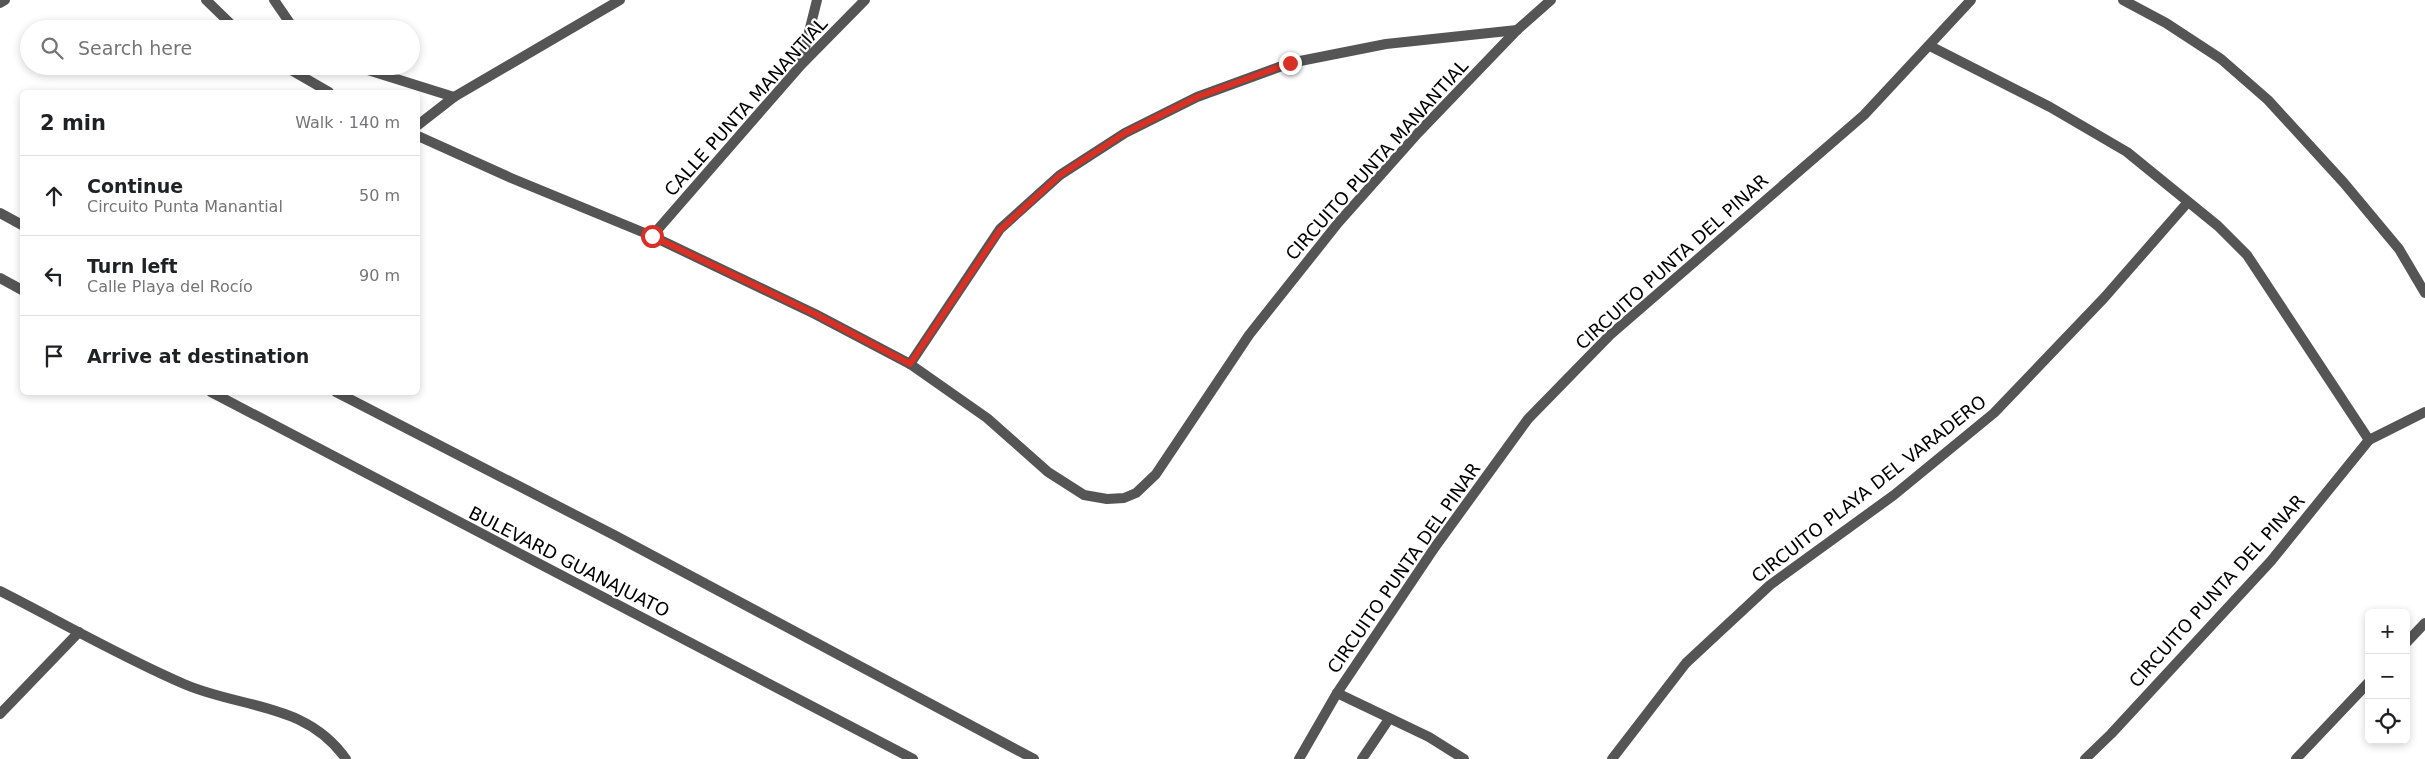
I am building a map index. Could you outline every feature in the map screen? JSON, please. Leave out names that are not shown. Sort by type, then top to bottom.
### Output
[{"type":"street","points":[[0,3],[5,0]]},
{"type":"street","points":[[206,0],[227,20]]},
{"type":"street","points":[[274,0],[288,20]]},
{"type":"street","points":[[420,123],[454,97],[620,0]]},
{"type":"street","points":[[801,65],[817,0]]},
{"type":"street","name":"CALLE PUNTA MANANTIAL","points":[[652,236],[801,65],[865,0]]},
{"type":"street","name":"CIRCUITO PUNTA MANANTIAL","points":[[420,137],[511,178],[652,236],[815,314],[910,364],[987,418],[1048,472],[1068,487],[1089,496],[1107,499],[1124,498],[1136,493],[1156,474],[1249,335],[1338,223],[1418,133],[1517,30],[1551,0]]},
{"type":"street","name":"CIRCUITO PUNTA DEL PINAR","points":[[1299,759],[1337,693],[1435,547],[1528,419],[1610,335],[1864,115],[1971,0]]},
{"type":"street","points":[[2123,0],[2166,23],[2222,59],[2268,100],[2344,183],[2399,249],[2425,292]]},
{"type":"street","points":[[910,364],[1000,230],[1060,175],[1125,133],[1197,97],[1290,63],[1386,44],[1517,30]]},
{"type":"street","points":[[1930,46],[2050,108],[2127,152],[2218,226],[2247,255],[2369,440]]},
{"type":"street","points":[[300,75],[326,90]]},
{"type":"street","points":[[384,75],[454,97]]},
{"type":"street","name":"CIRCUITO PLAYA DEL VARADERO","points":[[1612,759],[1686,663],[1770,585],[1894,494],[1994,413],[2104,298],[2188,202]]},
{"type":"street","points":[[0,213],[20,224]]},
{"type":"street","points":[[0,278],[20,289]]},
{"type":"street","name":"BULEVARD GUANAJUATO","points":[[217,395],[913,759]]},
{"type":"street","points":[[342,395],[614,535],[1034,759]]},
{"type":"street","name":"CIRCUITO PUNTA DEL PINAR","points":[[2086,759],[2270,561],[2369,440],[2425,412]]},
{"type":"street","points":[[0,590],[79,632],[185,684],[300,719],[322,731],[346,759]]},
{"type":"street","points":[[2410,639],[2425,623]]},
{"type":"street","points":[[0,714],[79,632]]},
{"type":"street","points":[[2296,759],[2365,686]]},
{"type":"street","name":"CIRCUITO PUNTA DEL PINAR","points":[[1337,693],[1429,737],[1464,759]]},
{"type":"street","points":[[1362,759],[1389,719]]},
{"type":"route","points":[[652,236],[815,314],[910,364],[1000,230],[1060,175],[1125,133],[1197,97],[1290,63]]}]
